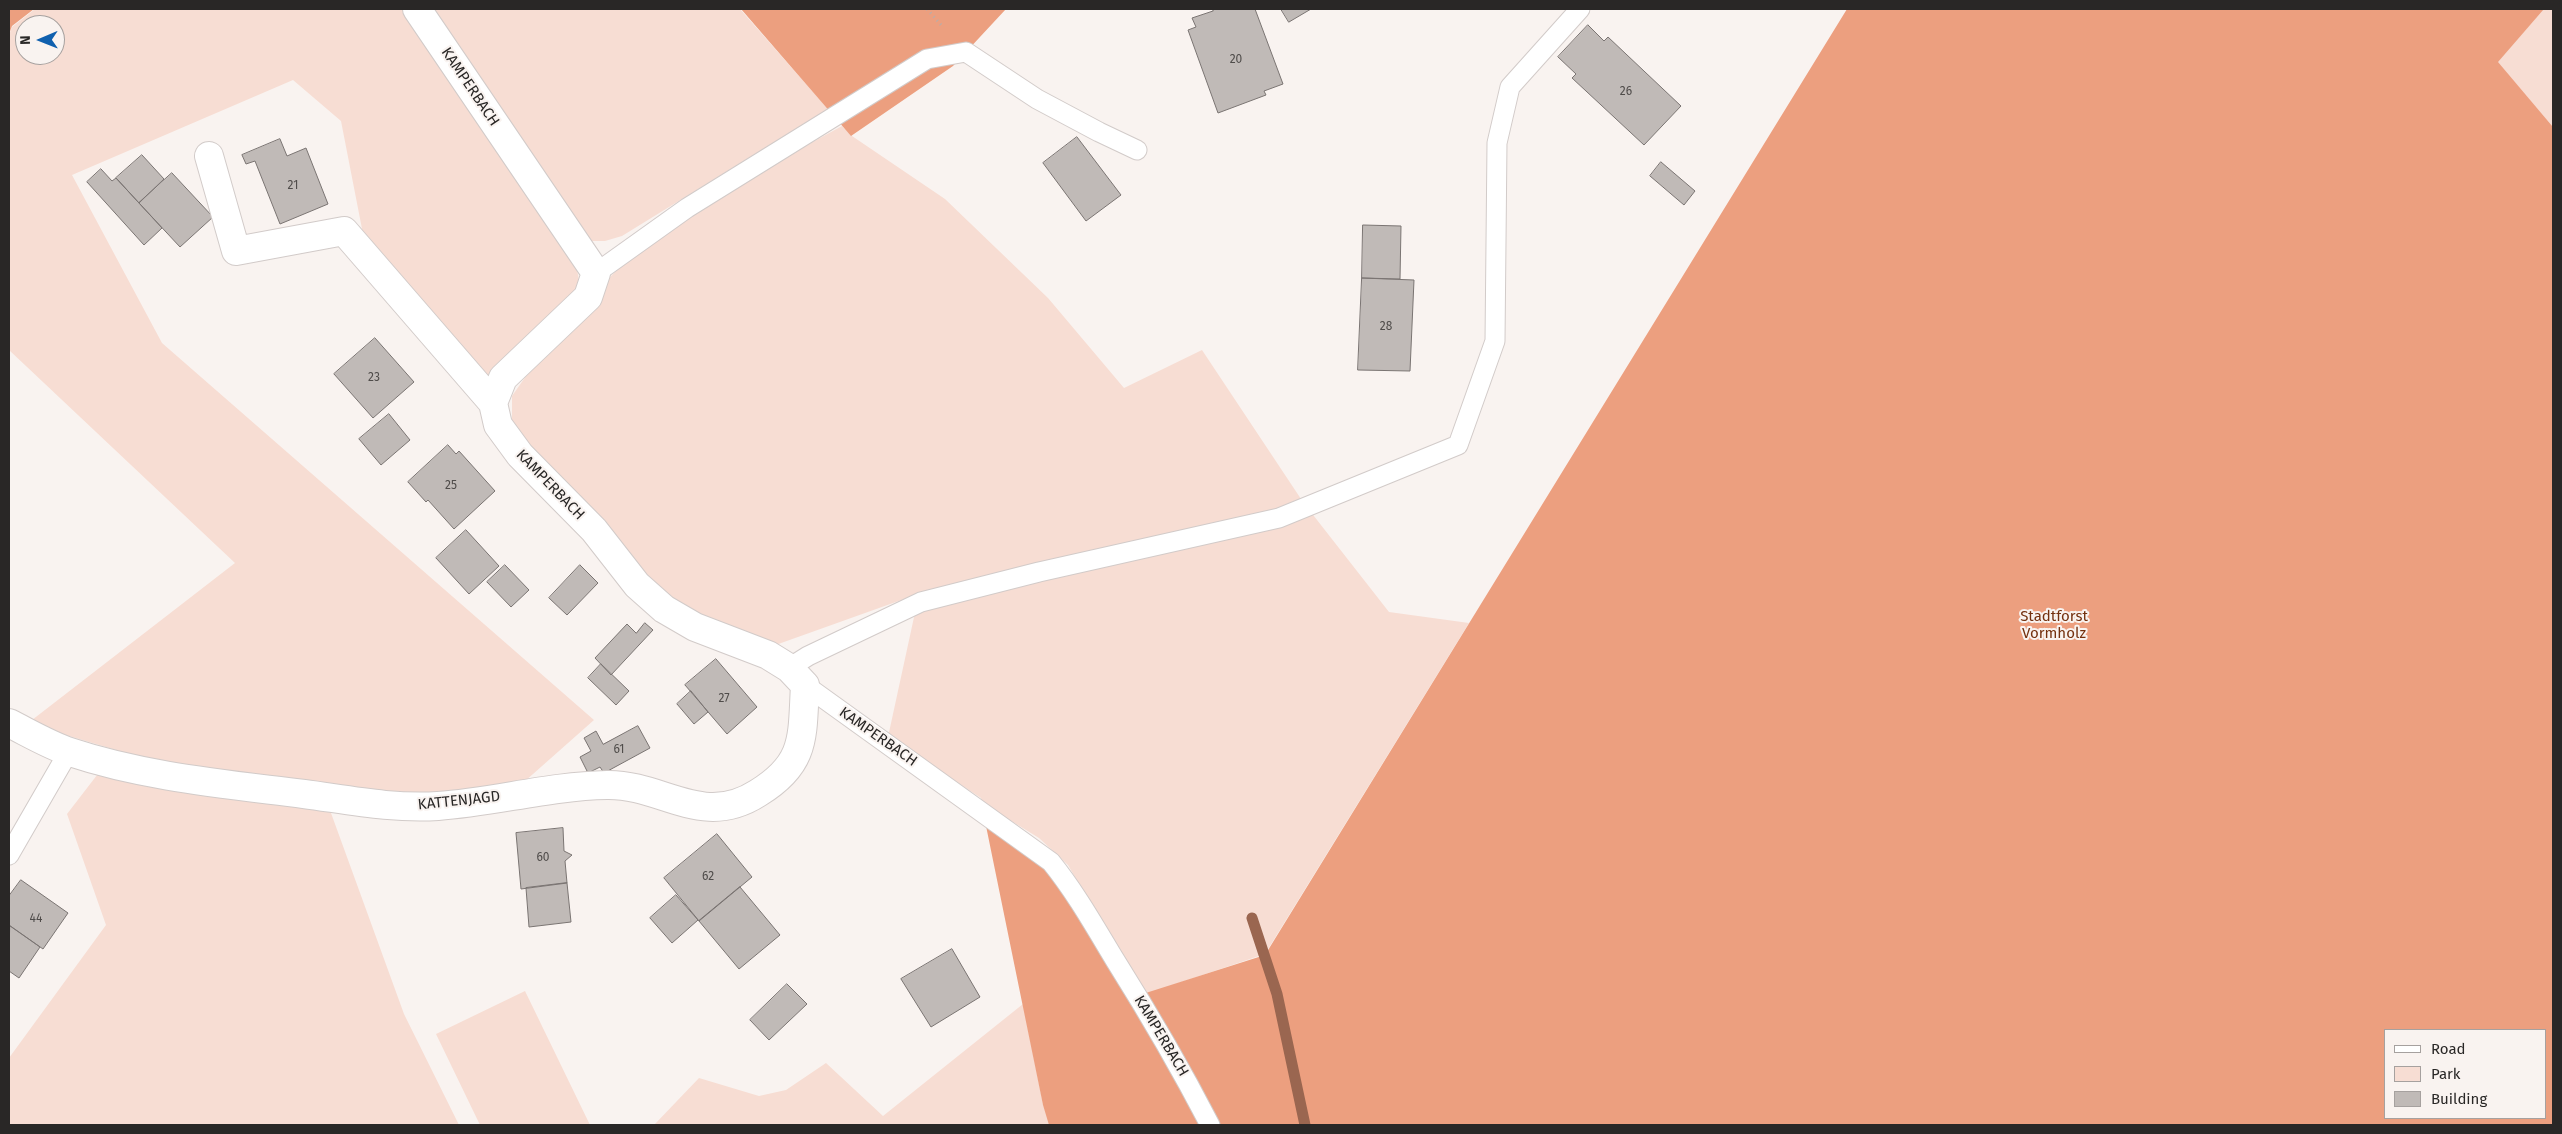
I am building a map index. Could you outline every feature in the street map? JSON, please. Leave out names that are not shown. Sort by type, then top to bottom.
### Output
[{"type":"street","name":"KAMPERBACH","points":[[416,9],[596,273]]},
{"type":"street","name":"KAMPERBACH","points":[[209,156],[236,251],[344,231],[493,403],[498,425],[520,454],[594,530],[637,585],[664,609],[695,627],[768,655],[797,677]]},
{"type":"street","points":[[493,403],[503,378],[588,297],[596,273]]},
{"type":"street","name":"KATTENJAGD","points":[[9,723],[69,751],[187,779],[390,806],[439,806],[546,790],[609,785],[642,789],[679,802],[710,808],[735,804],[758,794],[777,779],[795,760],[802,738],[797,677]]},
{"type":"lane","points":[[797,677],[808,656],[921,602],[1039,572],[1279,518],[1458,444],[1495,341],[1497,143],[1510,87],[1580,9]]},
{"type":"lane","points":[[596,273],[687,208],[926,60],[966,52],[1037,98],[1099,132],[1137,150]]},
{"type":"lane","name":"KAMPERBACH","points":[[797,677],[1051,862],[1068,882],[1189,1085],[1210,1125]]},
{"type":"lane","points":[[9,854],[69,751]]},
{"type":"green space","points":[[9,9],[34,9],[26,15],[15,15],[15,24],[9,34]]},
{"type":"green space","points":[[35,9],[405,9],[576,264],[579,280],[576,292],[489,380],[363,234],[341,121],[293,80],[72,175],[162,343],[594,720],[524,782],[418,797],[112,755],[116,750],[59,733],[32,720],[235,563],[9,350],[9,35],[15,25],[15,65],[65,65],[65,15],[27,15]]},
{"type":"green space","points":[[424,9],[740,9],[828,109],[622,236],[605,241],[589,241]]},
{"type":"green space","points":[[741,9],[1006,9],[953,66],[851,136]]},
{"type":"green space","name":"Stadtforst Vormholz","points":[[1847,9],[2544,9],[2498,62],[2553,127],[2553,1125],[1049,1125],[1043,1105],[985,821],[1048,871],[1130,998],[1265,955]]},
{"type":"green space","points":[[2544,9],[2553,9],[2553,127],[2497,62]]},
{"type":"green space","points":[[842,126],[852,136],[945,199],[1048,298],[1124,388],[1202,350],[1303,502],[1276,514],[921,593],[770,647],[695,619],[665,598],[526,448],[512,423],[512,396],[538,359],[603,284],[635,252],[756,173]]},
{"type":"green space","points":[[1310,511],[1389,612],[1469,623],[1265,954],[1143,995],[1068,865],[1039,838],[982,803],[981,798],[888,737],[916,608]]},
{"type":"green space","points":[[104,766],[327,802],[404,1014],[459,1125],[9,1125],[9,1058],[106,925],[67,814]]},
{"type":"green space","points":[[525,991],[590,1125],[480,1125],[436,1034]]},
{"type":"green space","points":[[1023,1004],[1043,1104],[1050,1125],[654,1125],[699,1078],[759,1096],[786,1090],[826,1063],[883,1116]]},
{"type":"building","points":[[1212,9],[1255,9],[1283,84],[1264,91],[1266,95],[1218,113],[1188,30],[1196,27],[1192,18],[1213,11]]},
{"type":"building","points":[[1281,9],[1311,9],[1289,22]]},
{"type":"building","points":[[1588,25],[1604,41],[1608,37],[1681,106],[1644,145],[1572,78],[1576,74],[1558,57]]},
{"type":"building","points":[[1077,137],[1121,195],[1086,221],[1043,163]]},
{"type":"building","points":[[280,139],[287,156],[306,148],[328,204],[280,224],[255,161],[246,164],[242,155]]},
{"type":"building","points":[[142,155],[164,179],[139,203],[116,178]]},
{"type":"building","points":[[1661,162],[1695,191],[1684,205],[1650,176]]},
{"type":"building","points":[[101,169],[112,181],[116,178],[162,228],[144,245],[87,182]]},
{"type":"building","points":[[172,173],[213,217],[180,247],[139,203]]},
{"type":"building","points":[[1363,225],[1401,226],[1400,279],[1362,278]]},
{"type":"building","points":[[1362,278],[1414,280],[1410,371],[1358,370]]},
{"type":"building","points":[[375,338],[414,382],[373,418],[334,374]]},
{"type":"building","points":[[389,414],[410,440],[381,465],[359,439]]},
{"type":"building","points":[[448,445],[456,454],[459,451],[495,491],[454,529],[428,500],[426,502],[408,482]]},
{"type":"building","points":[[466,530],[499,566],[469,594],[436,558]]},
{"type":"building","points":[[505,565],[529,590],[511,607],[487,582]]},
{"type":"building","points":[[580,565],[598,583],[567,615],[549,598]]},
{"type":"building","points":[[645,623],[653,630],[611,675],[595,658],[627,624],[636,633]]},
{"type":"building","points":[[716,659],[757,707],[727,734],[685,685]]},
{"type":"building","points":[[601,664],[629,691],[616,705],[588,678]]},
{"type":"building","points":[[691,691],[708,712],[694,724],[677,704]]},
{"type":"building","points":[[638,726],[650,748],[604,773],[600,767],[588,773],[580,757],[591,751],[584,738],[596,731],[603,744]]},
{"type":"building","points":[[563,828],[564,851],[572,855],[565,861],[567,883],[521,889],[516,833]]},
{"type":"building","points":[[717,834],[752,877],[699,921],[664,878]]},
{"type":"building","points":[[21,880],[68,913],[43,949],[9,925],[9,896]]},
{"type":"building","points":[[567,883],[571,922],[529,927],[526,888]]},
{"type":"building","points":[[740,887],[780,935],[739,969],[699,921]]},
{"type":"building","points":[[676,895],[698,920],[672,943],[650,918]]},
{"type":"building","points":[[10,926],[40,947],[19,978],[9,971]]},
{"type":"building","points":[[952,949],[980,997],[931,1027],[901,979]]},
{"type":"building","points":[[787,984],[807,1004],[769,1040],[750,1020]]},
{"type":"waterway","points":[[1252,918],[1277,994],[1305,1125]]}]
